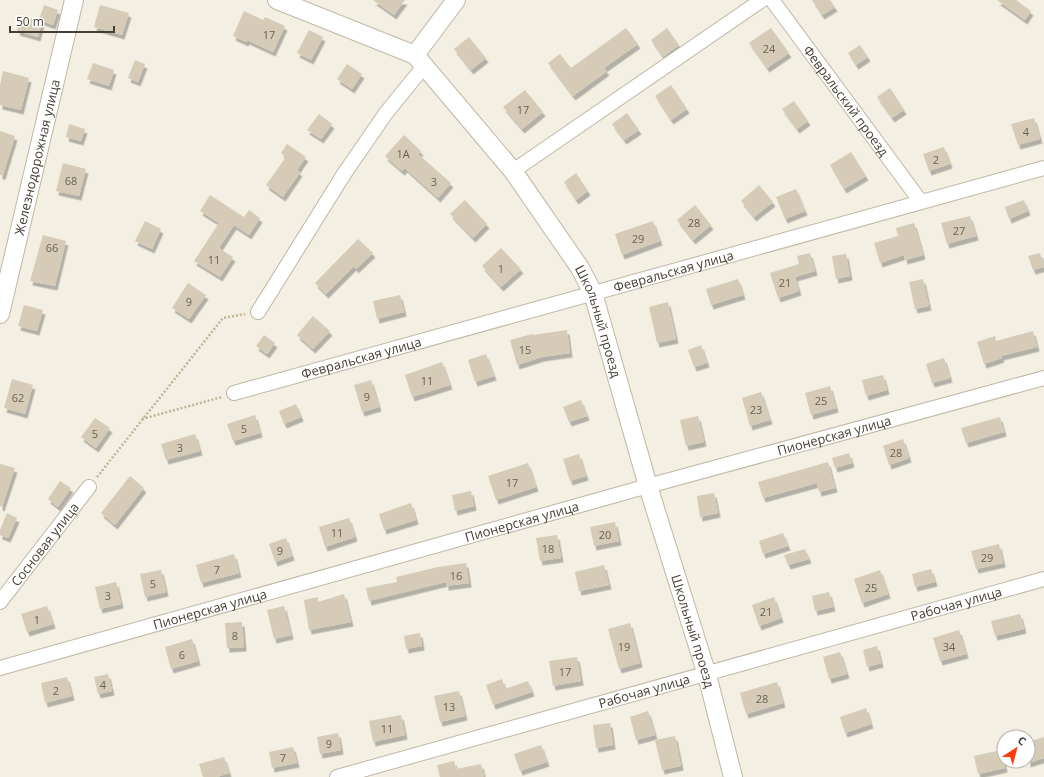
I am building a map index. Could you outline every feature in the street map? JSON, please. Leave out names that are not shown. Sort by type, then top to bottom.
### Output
[{"type":"street","name":"Железнодорожная улица","points":[[0,314],[74,0]]},
{"type":"street","name":"Школьный проезд","points":[[277,0],[420,60],[513,170],[580,268],[593,293],[648,486],[707,675],[733,777]]},
{"type":"street","points":[[258,312],[344,174],[420,60],[456,0]]},
{"type":"street","points":[[513,170],[762,0]]},
{"type":"street","name":"Февральский проезд","points":[[772,0],[921,202]]},
{"type":"street","name":"Февральская улица","points":[[234,393],[1044,168]]},
{"type":"street","name":"Пионерская улица","points":[[0,668],[648,486],[1044,378]]},
{"type":"street","name":"Сосновая улица","points":[[0,602],[89,487]]},
{"type":"street","name":"Рабочая улица","points":[[337,777],[707,675],[1044,579]]},
{"type":"path","points":[[89,487],[223,318],[258,312]]},
{"type":"path","points":[[142,419],[234,393]]},
{"type":"building","points":[[373,0],[405,0],[394,15]]},
{"type":"building","points":[[812,0],[830,0],[835,7],[822,15]]},
{"type":"building","points":[[997,0],[1016,0],[1031,11],[1025,20]]},
{"type":"building","points":[[44,5],[58,10],[53,25],[39,20]]},
{"type":"building","points":[[100,5],[129,13],[122,35],[94,27]]},
{"type":"building","points":[[244,11],[263,20],[265,17],[285,26],[273,52],[247,40],[246,42],[233,36]]},
{"type":"building","points":[[21,16],[42,22],[38,37],[17,31]]},
{"type":"building","points":[[626,28],[638,44],[604,68],[607,71],[573,96],[548,63],[560,54],[571,68]]},
{"type":"building","points":[[667,28],[679,45],[663,57],[651,40]]},
{"type":"building","points":[[771,28],[789,53],[767,68],[749,43]]},
{"type":"building","points":[[309,30],[323,37],[311,60],[297,53]]},
{"type":"building","points":[[469,37],[486,58],[471,70],[454,49]]},
{"type":"building","points":[[860,45],[868,57],[856,65],[848,53]]},
{"type":"building","points":[[135,60],[145,64],[138,82],[128,78]]},
{"type":"building","points":[[93,63],[114,70],[109,86],[87,79]]},
{"type":"building","points":[[347,64],[362,74],[352,89],[337,79]]},
{"type":"building","points":[[3,71],[29,78],[21,110],[0,105],[0,85]]},
{"type":"building","points":[[671,85],[687,109],[671,120],[655,96]]},
{"type":"building","points":[[890,88],[904,110],[892,118],[877,97]]},
{"type":"building","points":[[525,90],[543,112],[522,129],[503,107]]},
{"type":"building","points":[[794,101],[808,121],[797,129],[782,109]]},
{"type":"building","points":[[627,113],[639,130],[624,140],[612,124]]},
{"type":"building","points":[[319,114],[332,124],[321,139],[307,130]]},
{"type":"building","points":[[1034,118],[1040,139],[1018,145],[1011,124]]},
{"type":"building","points":[[69,124],[85,129],[81,141],[66,137]]},
{"type":"building","points":[[0,131],[15,136],[3,175],[0,175]]},
{"type":"building","points":[[404,135],[421,151],[418,154],[451,183],[438,198],[405,168],[402,171],[385,156]]},
{"type":"building","points":[[287,144],[306,157],[297,170],[300,172],[283,197],[266,185],[286,157],[281,153]]},
{"type":"building","points":[[944,147],[950,164],[929,171],[923,154]]},
{"type":"building","points":[[851,152],[866,176],[844,189],[830,165]]},
{"type":"building","points":[[63,163],[86,169],[79,196],[56,191]]},
{"type":"building","points":[[576,173],[588,191],[576,200],[564,182]]},
{"type":"building","points":[[759,185],[773,202],[754,217],[741,201]]},
{"type":"building","points":[[796,189],[805,211],[785,219],[776,197]]},
{"type":"building","points":[[210,195],[244,217],[249,210],[260,218],[249,235],[234,225],[219,248],[233,257],[220,277],[194,261],[219,223],[200,211]]},
{"type":"building","points":[[465,200],[487,224],[473,238],[450,214]]},
{"type":"building","points":[[1024,200],[1028,211],[1009,219],[1005,207]]},
{"type":"building","points":[[695,205],[711,225],[693,240],[677,220]]},
{"type":"building","points":[[970,216],[976,236],[947,244],[941,223]]},
{"type":"building","points":[[145,221],[161,229],[152,249],[135,241]]},
{"type":"building","points":[[653,221],[660,241],[622,255],[615,234]]},
{"type":"building","points":[[914,223],[923,255],[905,260],[904,255],[880,263],[874,243],[898,236],[896,228]]},
{"type":"building","points":[[43,235],[66,241],[55,286],[30,281]]},
{"type":"building","points":[[358,239],[373,253],[356,269],[354,266],[326,294],[315,283]]},
{"type":"building","points":[[501,248],[521,269],[501,287],[482,266]]},
{"type":"building","points":[[810,253],[815,271],[795,277],[799,291],[778,298],[770,273],[799,264],[797,256]]},
{"type":"building","points":[[1040,253],[1044,267],[1033,270],[1028,256]]},
{"type":"building","points":[[846,254],[850,276],[836,279],[832,256]]},
{"type":"building","points":[[738,279],[743,295],[711,305],[706,289]]},
{"type":"building","points":[[923,279],[929,306],[915,309],[909,282]]},
{"type":"building","points":[[188,283],[206,295],[189,319],[172,308]]},
{"type":"building","points":[[400,295],[404,312],[377,319],[373,301]]},
{"type":"building","points":[[668,302],[676,339],[657,343],[649,307]]},
{"type":"building","points":[[24,305],[43,310],[37,331],[18,326]]},
{"type":"building","points":[[313,316],[330,331],[313,349],[297,335]]},
{"type":"building","points":[[567,330],[570,353],[542,357],[517,365],[510,340],[532,334]]},
{"type":"building","points":[[1033,331],[1037,347],[1001,356],[1002,358],[984,364],[977,342],[995,336],[996,341]]},
{"type":"building","points":[[264,335],[275,343],[267,354],[256,346]]},
{"type":"building","points":[[701,345],[707,363],[694,367],[688,350]]},
{"type":"building","points":[[486,354],[494,376],[475,382],[468,360]]},
{"type":"building","points":[[944,358],[950,378],[932,383],[926,364]]},
{"type":"building","points":[[442,362],[450,385],[412,397],[405,375]]},
{"type":"building","points":[[883,375],[887,390],[866,396],[862,380]]},
{"type":"building","points":[[12,379],[33,385],[25,414],[4,408]]},
{"type":"building","points":[[371,380],[379,407],[362,412],[354,385]]},
{"type":"building","points":[[830,386],[836,408],[811,415],[805,393]]},
{"type":"building","points":[[761,392],[770,420],[750,426],[742,398]]},
{"type":"building","points":[[581,400],[587,416],[569,422],[563,407]]},
{"type":"building","points":[[296,404],[301,417],[284,424],[279,411]]},
{"type":"building","points":[[255,415],[260,433],[233,441],[227,424]]},
{"type":"building","points":[[698,416],[704,442],[686,446],[680,420]]},
{"type":"building","points":[[1000,417],[1004,432],[966,443],[961,428]]},
{"type":"building","points":[[95,418],[110,428],[96,448],[81,437]]},
{"type":"building","points":[[195,434],[200,451],[166,460],[161,444]]},
{"type":"building","points":[[903,439],[909,458],[889,465],[883,446]]},
{"type":"building","points":[[849,453],[852,463],[835,468],[832,458]]},
{"type":"building","points":[[579,454],[586,476],[570,481],[563,459]]},
{"type":"building","points":[[828,462],[835,488],[819,492],[817,483],[763,498],[758,482]]},
{"type":"building","points":[[528,463],[536,487],[496,500],[488,476]]},
{"type":"building","points":[[0,464],[15,468],[2,507],[0,506]]},
{"type":"building","points":[[130,476],[144,488],[115,525],[101,513]]},
{"type":"building","points":[[60,481],[71,488],[58,507],[48,499]]},
{"type":"building","points":[[471,491],[474,506],[455,511],[452,495]]},
{"type":"building","points":[[714,493],[718,513],[700,517],[697,496]]},
{"type":"building","points":[[411,503],[416,520],[384,530],[379,514]]},
{"type":"building","points":[[7,513],[17,518],[8,538],[0,535],[0,530]]},
{"type":"building","points":[[349,518],[355,537],[325,547],[319,527]]},
{"type":"building","points":[[615,522],[619,541],[594,546],[590,527]]},
{"type":"building","points":[[783,533],[788,546],[763,554],[759,541]]},
{"type":"building","points":[[557,535],[561,558],[540,561],[536,538]]},
{"type":"building","points":[[286,538],[292,556],[275,562],[269,544]]},
{"type":"building","points":[[999,544],[1003,563],[976,569],[971,551]]},
{"type":"building","points":[[805,549],[809,559],[788,565],[784,555]]},
{"type":"building","points":[[234,554],[239,573],[201,583],[196,565]]},
{"type":"building","points":[[466,563],[469,583],[446,586],[446,582],[369,601],[366,588],[397,582],[396,577],[438,567]]},
{"type":"building","points":[[604,565],[609,585],[579,591],[575,572]]},
{"type":"building","points":[[931,569],[935,582],[915,587],[912,574]]},
{"type":"building","points":[[161,570],[166,592],[145,597],[140,574]]},
{"type":"building","points":[[880,570],[888,594],[862,603],[854,579]]},
{"type":"building","points":[[116,582],[121,604],[100,609],[95,587]]},
{"type":"building","points":[[829,592],[833,607],[815,611],[812,596]]},
{"type":"building","points":[[344,594],[351,622],[309,630],[304,600],[318,597],[318,602]]},
{"type":"building","points":[[774,597],[781,618],[759,626],[752,605]]},
{"type":"building","points":[[47,606],[53,624],[27,632],[21,614]]},
{"type":"building","points":[[284,606],[291,635],[274,639],[267,610]]},
{"type":"building","points":[[1020,614],[1024,629],[995,636],[991,621]]},
{"type":"building","points":[[242,622],[244,647],[227,648],[225,623]]},
{"type":"building","points":[[630,623],[640,663],[619,669],[608,629]]},
{"type":"building","points":[[959,630],[966,654],[940,661],[933,638]]},
{"type":"building","points":[[420,633],[422,646],[406,649],[404,636]]},
{"type":"building","points":[[192,639],[198,661],[171,669],[165,647]]},
{"type":"building","points":[[877,646],[881,663],[867,667],[863,650]]},
{"type":"building","points":[[840,652],[847,674],[829,679],[823,657]]},
{"type":"building","points":[[577,657],[581,681],[553,686],[549,661]]},
{"type":"building","points":[[108,674],[112,691],[98,694],[94,677]]},
{"type":"building","points":[[67,677],[72,696],[45,703],[41,683]]},
{"type":"building","points":[[502,679],[505,689],[528,681],[532,692],[493,705],[486,685]]},
{"type":"building","points":[[777,682],[783,703],[746,714],[740,693]]},
{"type":"building","points":[[459,691],[465,716],[440,722],[434,696]]},
{"type":"building","points":[[866,708],[871,724],[845,733],[840,717]]},
{"type":"building","points":[[648,711],[655,735],[636,740],[630,717]]},
{"type":"building","points":[[401,715],[405,735],[373,742],[369,721]]},
{"type":"building","points":[[610,723],[613,745],[596,748],[593,725]]},
{"type":"building","points":[[338,733],[341,750],[320,754],[317,737]]},
{"type":"building","points":[[675,736],[681,766],[662,770],[655,740]]},
{"type":"building","points":[[1044,737],[1044,758],[1036,760],[1036,740]]},
{"type":"building","points":[[541,745],[547,762],[520,771],[514,754]]},
{"type":"building","points":[[293,747],[297,763],[272,768],[269,752]]},
{"type":"building","points":[[996,751],[996,769],[1000,769],[978,774],[974,756]]},
{"type":"building","points":[[224,757],[229,773],[217,777],[203,777],[199,764]]},
{"type":"building","points":[[454,761],[456,769],[481,764],[484,777],[440,777],[437,765]]}]
